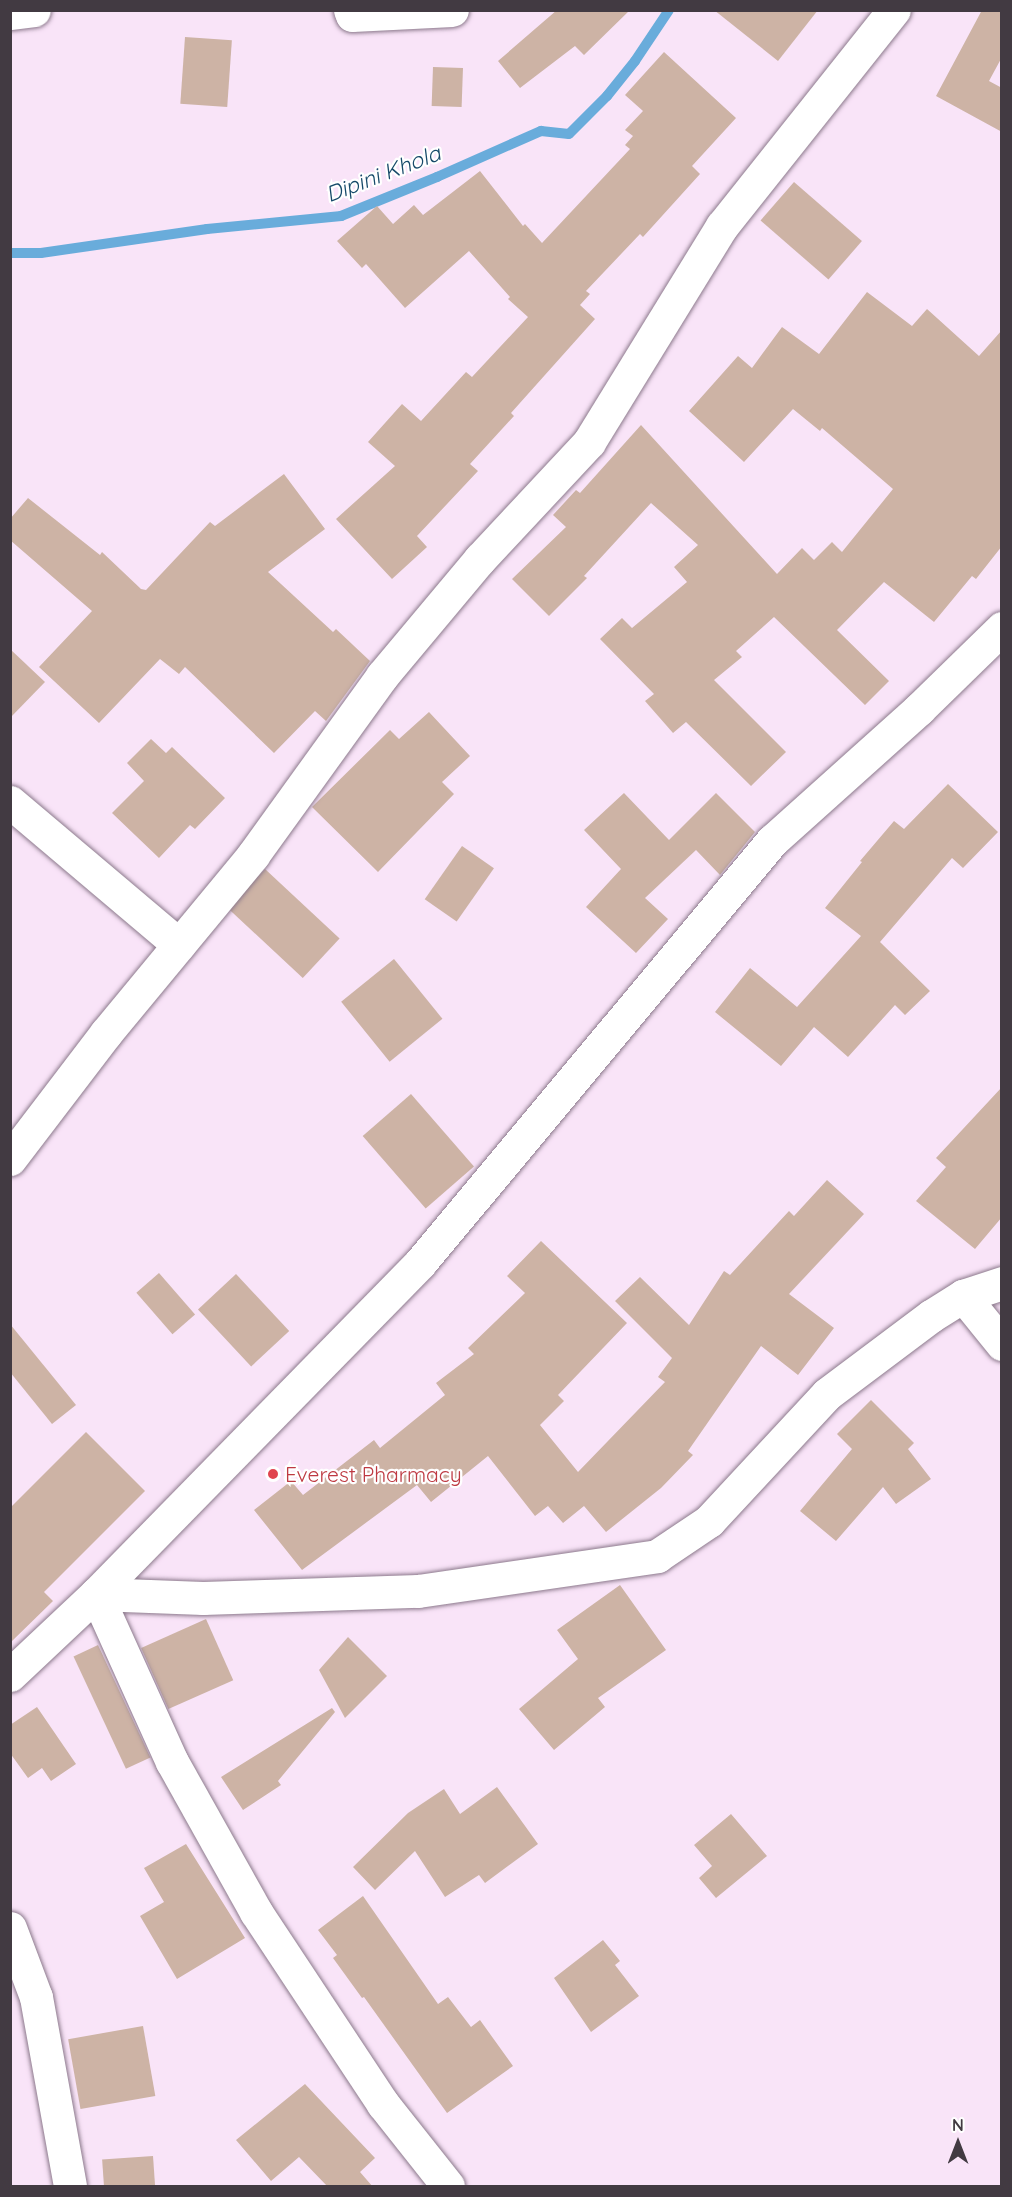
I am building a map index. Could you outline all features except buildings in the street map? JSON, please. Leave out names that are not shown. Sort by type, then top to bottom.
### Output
[{"type":"street","points":[[10,13],[34,10]]},
{"type":"street","points":[[350,10],[352,15],[452,10]]},
{"type":"street","points":[[10,1159],[106,1033],[253,855],[382,676],[480,560],[589,442],[722,226],[894,10]]},
{"type":"street","points":[[10,1675],[96,1594],[420,1263],[772,841],[919,709],[1002,628]]},
{"type":"street","points":[[10,802],[179,945]]},
{"type":"street","points":[[96,1594],[203,1598],[418,1591],[657,1556],[709,1521],[827,1394],[931,1316],[963,1296],[1002,1283]]},
{"type":"street","points":[[963,1296],[1002,1344]]},
{"type":"street","points":[[96,1594],[172,1762],[256,1912],[383,2104],[448,2187]]},
{"type":"street","points":[[10,1928],[36,1997],[70,2187]]},
{"type":"waterway","name":"Dipini Khola","points":[[10,253],[41,253],[207,229],[341,216],[541,131],[569,134],[607,96],[635,61],[669,10]]},
{"type":"place","name":"Everest Pharmacy","points":[[273,1474]]}]
